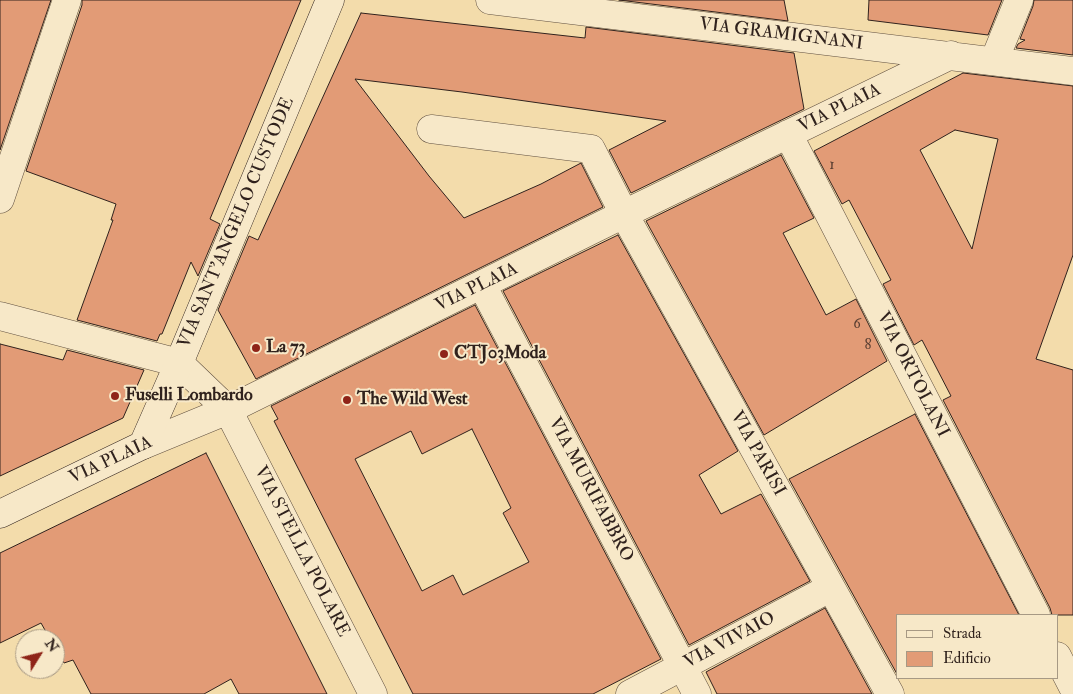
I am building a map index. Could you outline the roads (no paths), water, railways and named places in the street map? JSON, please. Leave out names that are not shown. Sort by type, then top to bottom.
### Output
[{"type":"street","points":[[0,199],[67,0]]},
{"type":"street","name":"VIA SANT'ANGELO CUSTODE","points":[[143,445],[330,0]]},
{"type":"street","name":"VIA GRAMIGNANI","points":[[490,0],[1073,71]]},
{"type":"street","points":[[994,61],[1019,0]]},
{"type":"street","name":"VIA PLAIA","points":[[0,514],[143,445],[228,410],[624,214],[951,56]]},
{"type":"street","name":"VIA PARISI","points":[[431,129],[591,149],[624,214],[890,694]]},
{"type":"street","name":"VIA ORTOLANI","points":[[788,134],[1035,614]]},
{"type":"street","name":"VIA MURIFABBRO","points":[[482,285],[698,694]]},
{"type":"street","points":[[0,316],[178,364],[228,410]]},
{"type":"street","name":"VIA STELLA POLARE","points":[[228,410],[373,694]]},
{"type":"street","name":"VIA VIVAIO","points":[[630,694],[830,588]]},
{"type":"street","points":[[1058,658],[1073,687]]},
{"type":"place","name":"La 73","points":[[256,348]]},
{"type":"place","name":"CTJ03Moda","points":[[444,354]]},
{"type":"place","name":"Fuselli Lombardo","points":[[115,396]]},
{"type":"place","name":"The Wild West","points":[[347,400]]}]
